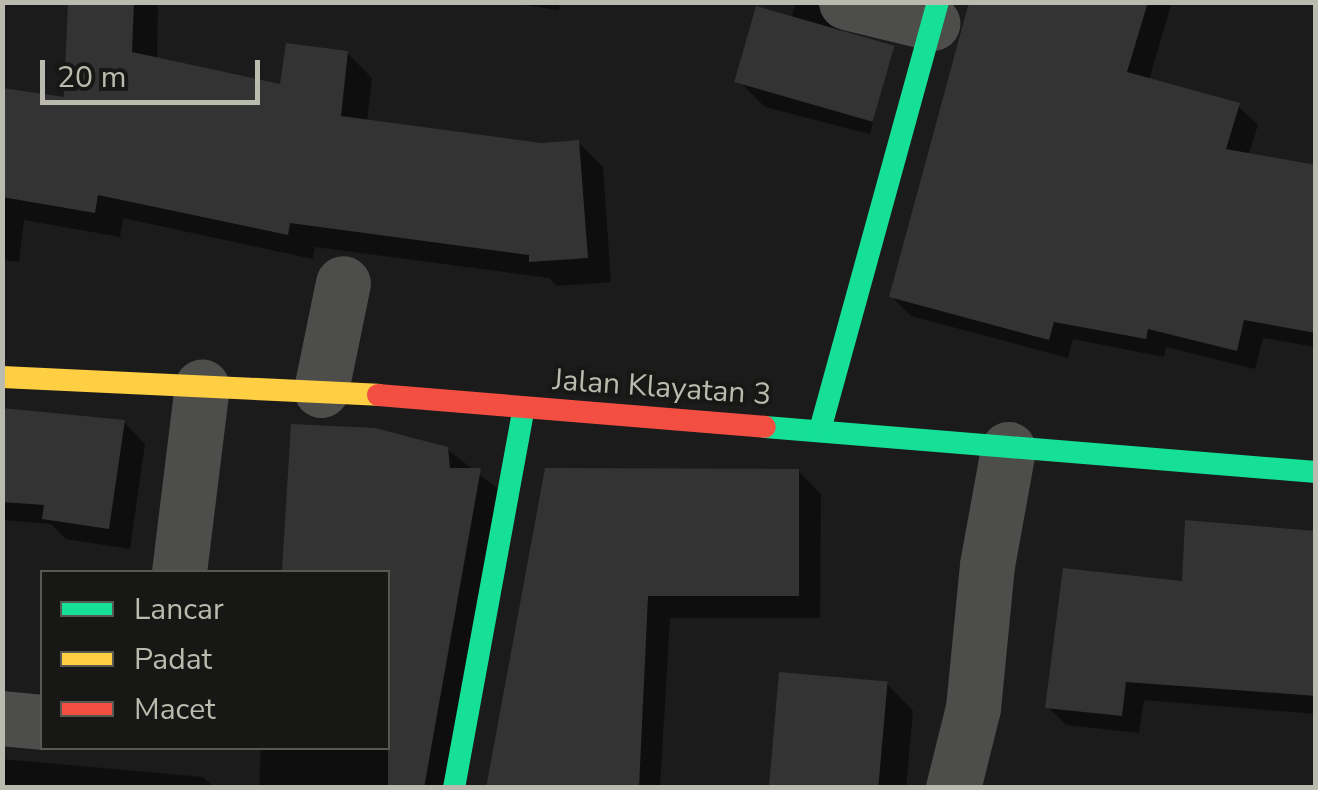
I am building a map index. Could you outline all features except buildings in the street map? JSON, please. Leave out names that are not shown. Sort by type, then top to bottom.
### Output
[{"type":"street","points":[[820,430],[935,13],[846,2]]},
{"type":"street","points":[[320,390],[343,284]]},
{"type":"street","name":"Jalan Klayatan 3","points":[[2,377],[320,390],[1316,472]]},
{"type":"street","points":[[179,570],[202,386]]},
{"type":"street","points":[[454,788],[524,408]]},
{"type":"street","points":[[953,788],[973,708],[987,564],[1008,448]]},
{"type":"street","points":[[2,718],[40,722]]},
{"type":"traffic: fast","points":[[820,430],[938,2]]},
{"type":"traffic: fast","points":[[454,788],[524,408]]},
{"type":"traffic: fast","points":[[765,427],[1316,472]]},
{"type":"traffic: slow","points":[[2,377],[378,395]]},
{"type":"traffic: jam","points":[[378,395],[765,427]]}]
